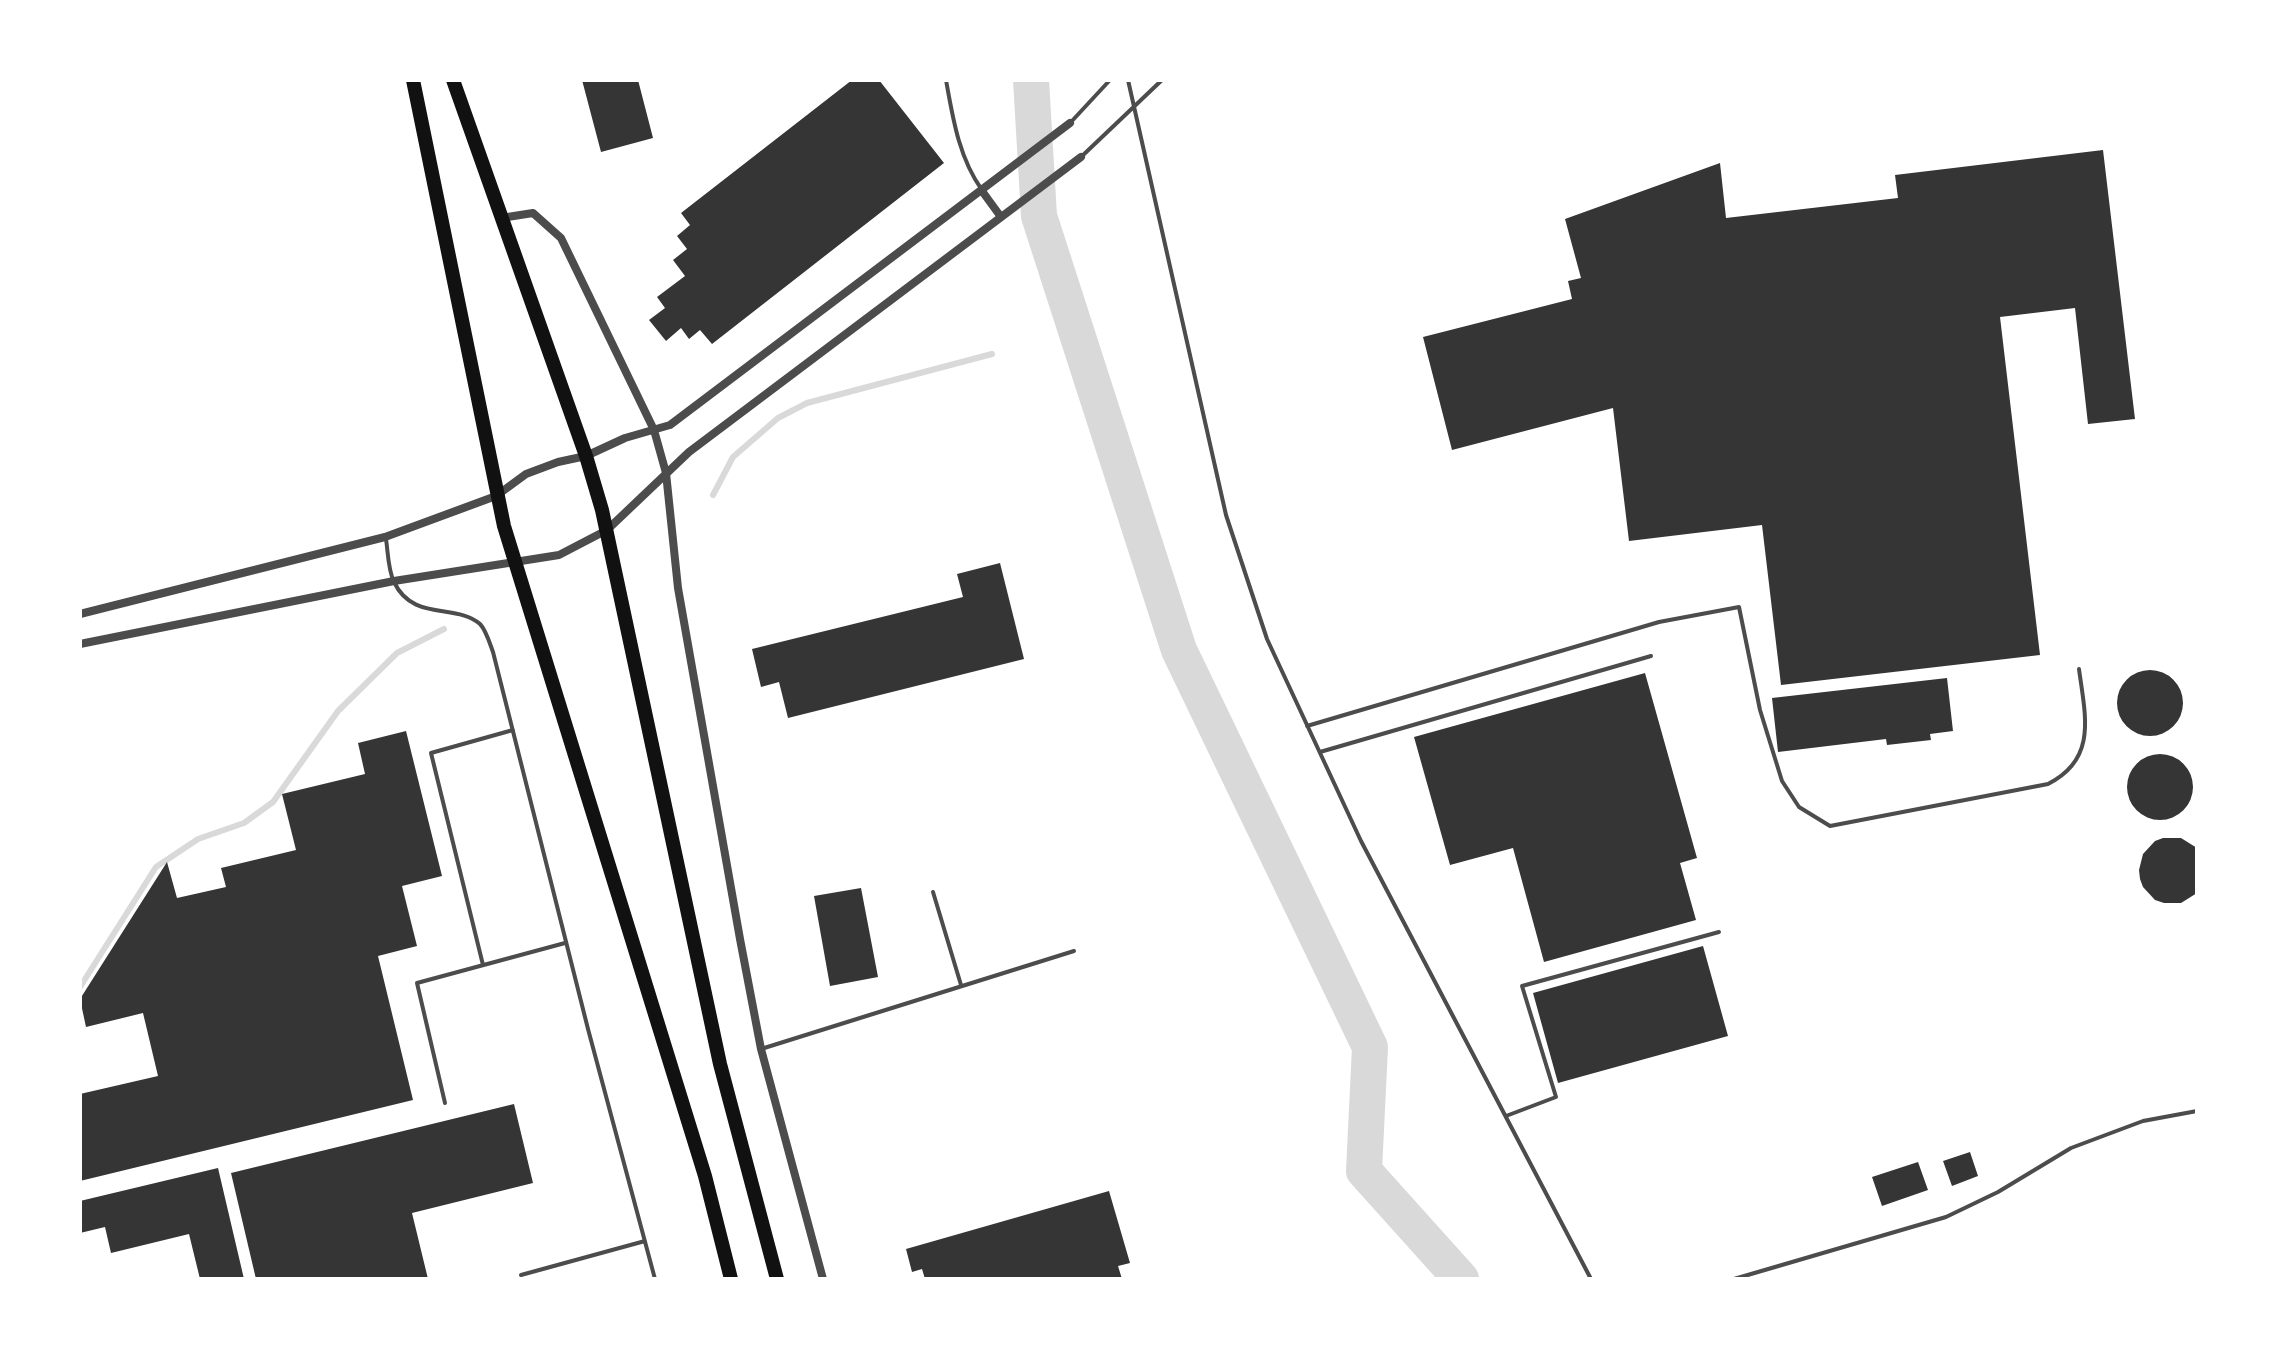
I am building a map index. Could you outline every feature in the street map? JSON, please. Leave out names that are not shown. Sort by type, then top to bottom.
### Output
[{"type":"highway","points":[[413,80],[496,496],[514,563],[705,1176],[731,1279]]},
{"type":"highway","points":[[453,80],[586,456],[607,530],[720,1064],[777,1279]]},
{"type":"street","points":[[80,614],[385,537],[496,496],[526,474],[670,425],[1070,123]]},
{"type":"street","points":[[80,644],[394,581],[559,555],[607,530],[689,452],[1081,157]]},
{"type":"street","points":[[982,191],[1001,217]]},
{"type":"street","points":[[501,218],[533,213],[561,238],[654,430],[666,473],[678,588],[761,1049],[823,1279]]},
{"type":"lane","points":[[946,80],[958,140],[970,174],[982,191]]},
{"type":"lane","points":[[1070,123],[1110,80]]},
{"type":"lane","points":[[1128,80],[1226,515],[1267,639],[1361,841],[1591,1279]]},
{"type":"lane","points":[[1081,157],[1162,80]]},
{"type":"lane","points":[[385,537],[394,581],[408,601],[438,612],[465,616],[481,625],[493,652],[655,1279]]},
{"type":"lane","points":[[1307,726],[1659,622],[1739,607],[1760,710],[1782,781],[1799,807],[1830,826],[2057,780],[2079,756],[2086,735],[2079,669]]},
{"type":"lane","points":[[1320,752],[1651,656]]},
{"type":"lane","points":[[483,965],[431,753],[513,730]]},
{"type":"lane","points":[[933,892],[961,986]]},
{"type":"lane","points":[[1506,1116],[1556,1097],[1522,986],[1719,932]]},
{"type":"lane","points":[[445,1103],[417,983],[566,943]]},
{"type":"lane","points":[[761,1049],[1074,951]]},
{"type":"lane","points":[[1734,1279],[1946,1217],[1998,1192],[2071,1148],[2143,1121],[2197,1111]]},
{"type":"lane","points":[[521,1275],[645,1241]]},
{"type":"building","points":[[582,80],[638,80],[653,138],[601,152]]},
{"type":"building","points":[[852,80],[879,80],[944,163],[712,344],[700,330],[689,339],[681,328],[666,341],[649,320],[665,308],[657,297],[685,276],[673,260],[687,249],[677,236],[690,225],[681,213]]},
{"type":"building","points":[[2103,150],[2135,419],[2088,424],[2075,308],[2000,317],[2040,655],[1781,685],[1762,525],[1629,541],[1613,408],[1452,450],[1423,337],[1572,299],[1568,281],[1581,278],[1565,219],[1720,163],[1726,218],[1898,198],[1895,175]]},
{"type":"building","points":[[1000,563],[1024,659],[788,718],[779,682],[761,687],[752,649],[963,597],[957,574]]},
{"type":"building","points":[[2143,670],[2157,670],[2169,675],[2178,684],[2183,703],[2181,716],[2174,727],[2157,736],[2143,736],[2131,731],[2122,722],[2117,710],[2117,696],[2122,684],[2131,675]]},
{"type":"building","points":[[1645,673],[1697,858],[1680,863],[1696,920],[1544,962],[1513,848],[1450,865],[1414,737]]},
{"type":"building","points":[[1947,678],[1953,731],[1930,734],[1931,740],[1887,745],[1886,739],[1778,752],[1772,698]]},
{"type":"building","points":[[406,731],[442,876],[402,886],[417,946],[378,956],[413,1100],[80,1181],[80,1094],[158,1076],[143,1013],[86,1027],[80,999],[167,862],[177,898],[226,887],[221,868],[296,850],[282,794],[365,774],[358,743]]},
{"type":"building","points":[[2153,754],[2167,754],[2179,759],[2188,768],[2193,787],[2191,800],[2184,811],[2167,820],[2153,820],[2141,815],[2132,806],[2127,794],[2127,780],[2132,768],[2141,759]]},
{"type":"building","points":[[2181,838],[2197,848],[2197,893],[2181,903],[2155,900],[2140,879],[2143,854],[2155,841]]},
{"type":"building","points":[[861,888],[878,977],[830,986],[814,896]]},
{"type":"building","points":[[1703,946],[1728,1036],[1558,1083],[1533,993]]},
{"type":"building","points":[[514,1104],[533,1183],[412,1213],[428,1279],[256,1279],[231,1173]]},
{"type":"building","points":[[1970,1152],[1978,1176],[1952,1186],[1943,1161]]},
{"type":"building","points":[[1918,1162],[1928,1190],[1882,1206],[1872,1177]]},
{"type":"building","points":[[218,1168],[244,1279],[200,1279],[189,1234],[111,1253],[105,1227],[80,1233],[80,1201]]},
{"type":"building","points":[[1109,1191],[1130,1263],[1118,1266],[1122,1279],[925,1279],[922,1269],[912,1272],[906,1249]]},
{"type":"waterway","points":[[1031,80],[1039,216],[1179,650],[1370,1047],[1364,1171],[1461,1279]]},
{"type":"waterway","points":[[713,495],[733,457],[778,418],[807,403],[992,354]]},
{"type":"waterway","points":[[80,987],[156,867],[198,839],[244,823],[273,802],[338,711],[397,653],[444,629]]}]
